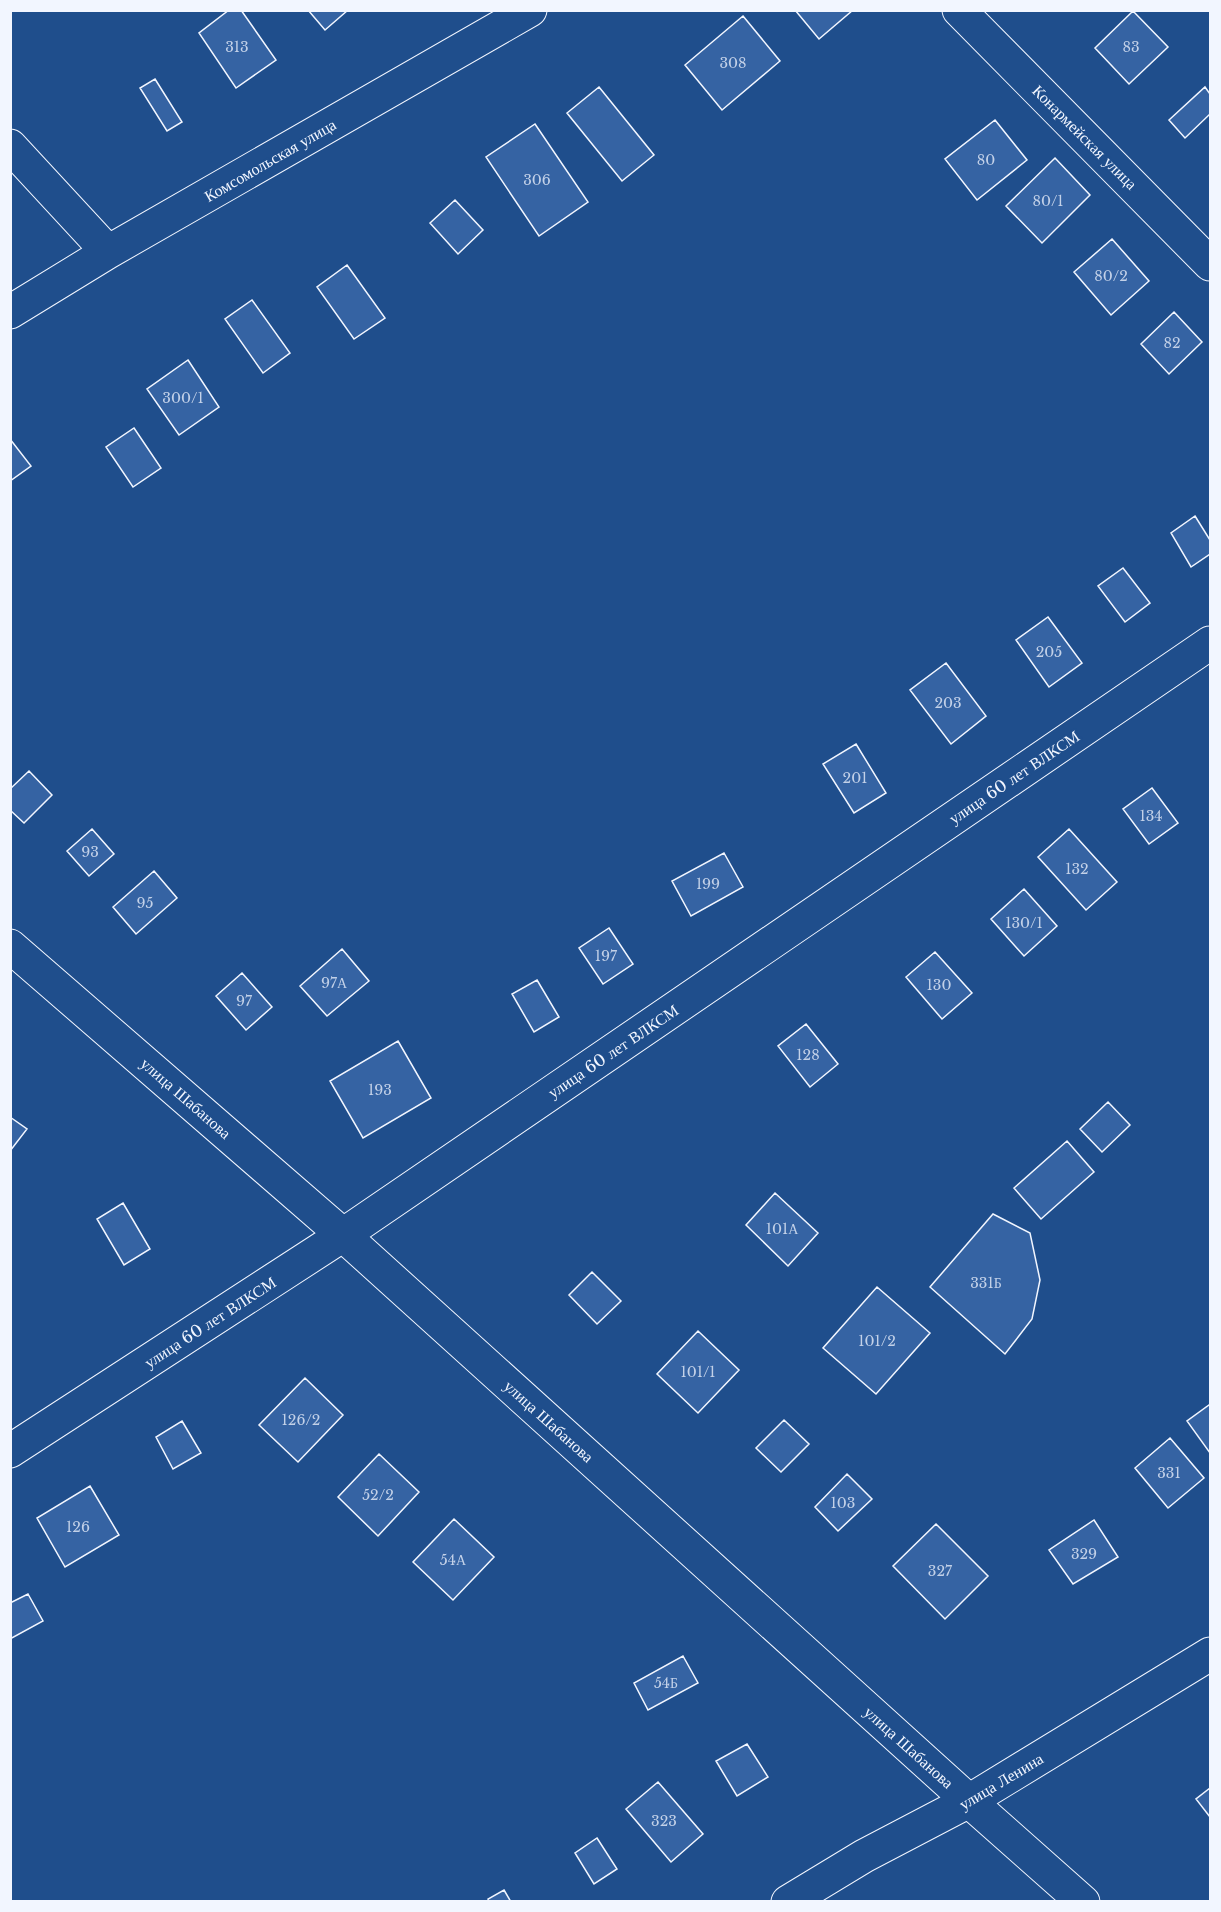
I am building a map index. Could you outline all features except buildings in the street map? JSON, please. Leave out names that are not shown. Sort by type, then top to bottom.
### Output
[{"type":"street","name":"Комсомольская улица","points":[[10,312],[108,252],[530,10]]},
{"type":"street","name":"Конармейская улица","points":[[958,10],[1210,264]]},
{"type":"street","points":[[10,146],[108,252]]},
{"type":"street","name":"улица 60 лет ВЛКСМ","points":[[10,1451],[343,1235],[1210,643]]},
{"type":"street","name":"улица Шабанова","points":[[10,946],[343,1235],[969,1802],[1083,1902]]},
{"type":"street","name":"улица Ленина","points":[[788,1902],[864,1856],[969,1802],[1210,1654]]}]
